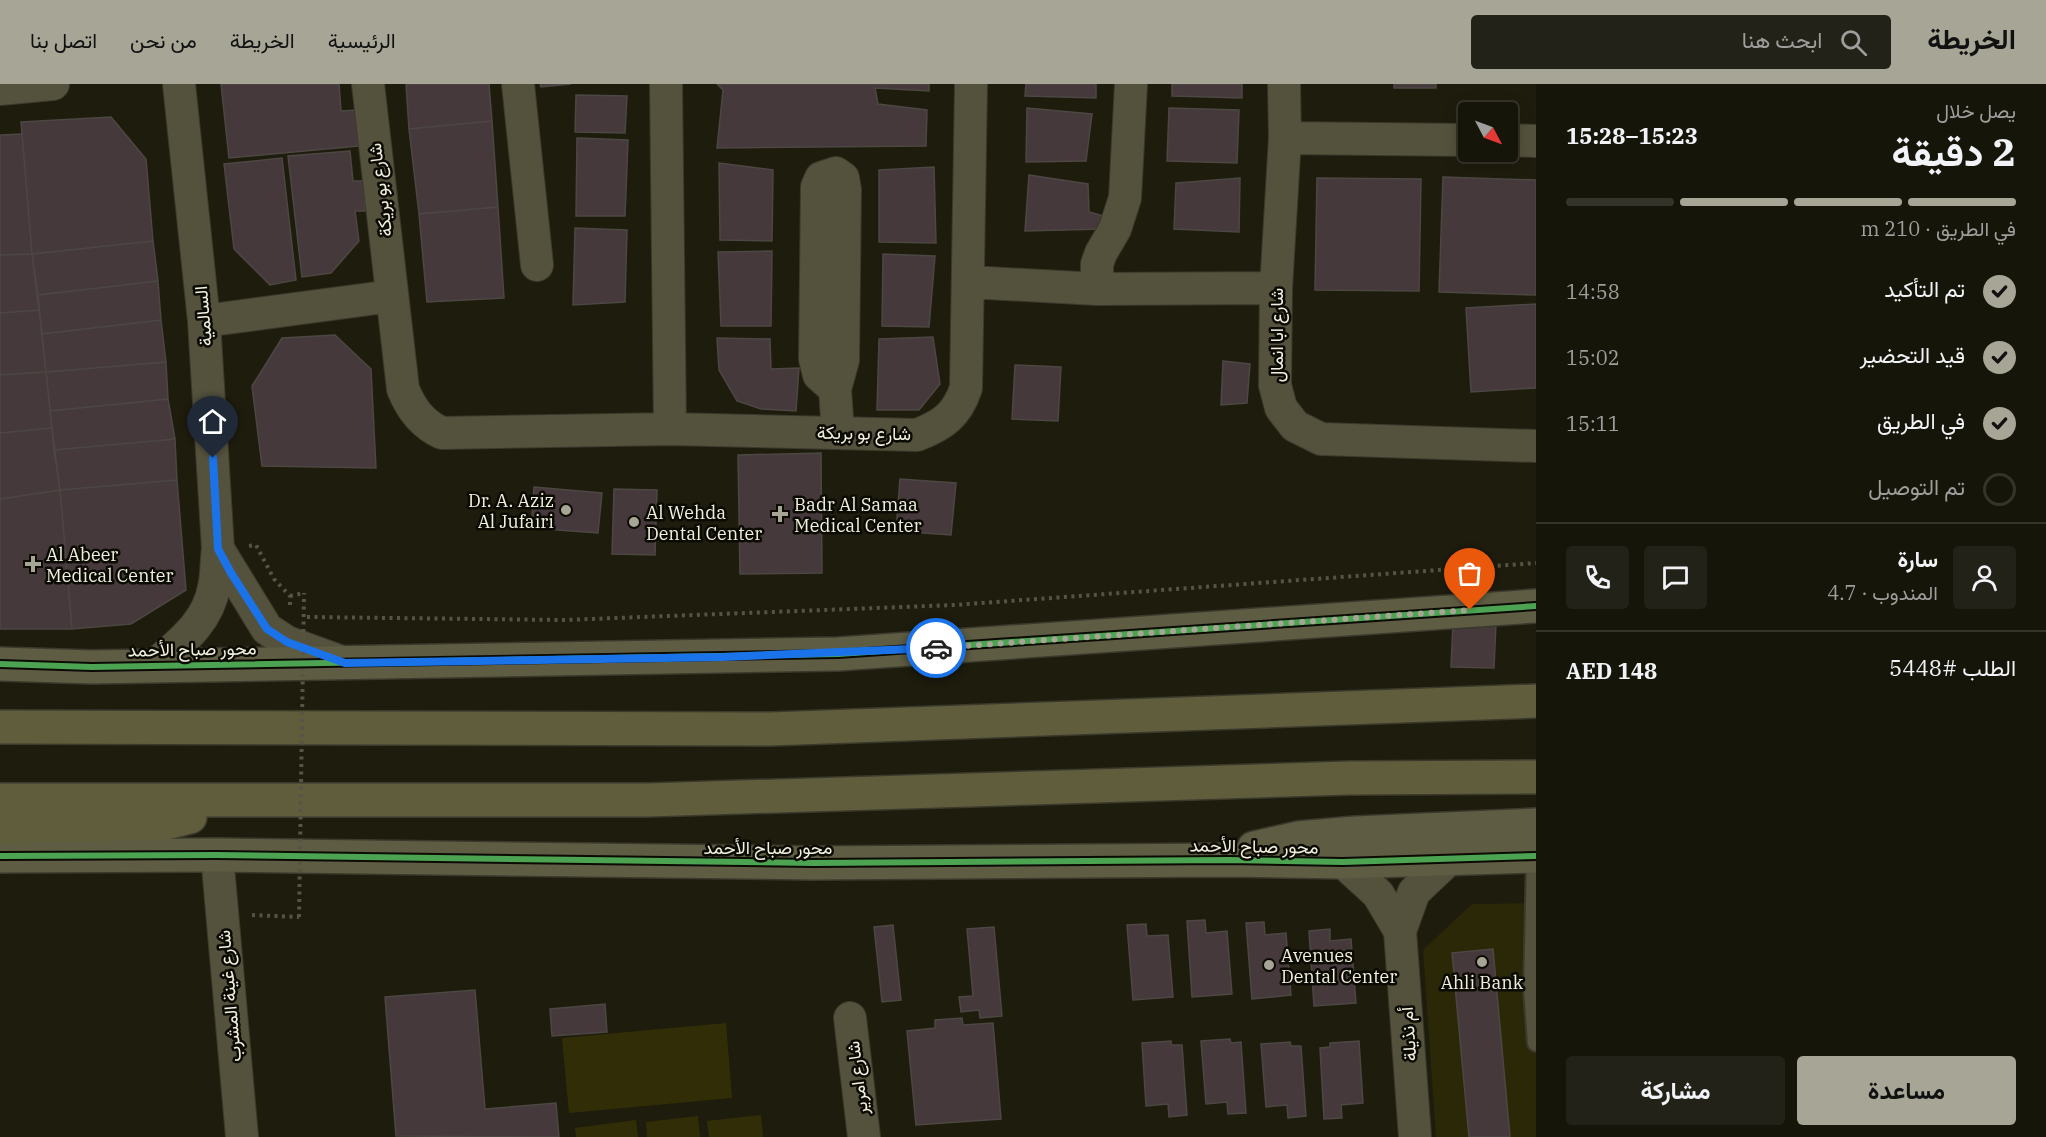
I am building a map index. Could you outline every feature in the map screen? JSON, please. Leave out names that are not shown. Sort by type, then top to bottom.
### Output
[{"type":"highway","points":[[0,727],[770,729],[1536,701]]},
{"type":"highway","points":[[0,709],[84,728]]},
{"type":"highway","points":[[0,800],[648,800],[1349,778],[1536,777]]},
{"type":"highway","points":[[0,827],[166,823],[263,800]]},
{"type":"street","points":[[0,89],[53,84]]},
{"type":"street","name":"السالمية","points":[[155,664],[193,630],[204,616],[215,586],[218,549],[204,321],[179,84]]},
{"type":"street","name":"شارع بو بريكة","points":[[368,84],[403,389],[408,402],[429,427],[442,433],[670,429],[916,435],[937,427],[951,417],[961,403],[966,388],[971,84]]},
{"type":"street","points":[[518,84],[537,265]]},
{"type":"street","points":[[666,84],[670,429]]},
{"type":"street","points":[[1097,289],[1097,264],[1115,229],[1125,198],[1131,84]]},
{"type":"street","name":"شارع ابا انمال","points":[[1284,84],[1285,138],[1276,288],[1275,385],[1281,408],[1295,426],[1322,439],[1536,446]]},
{"type":"street","points":[[1285,138],[1458,140]]},
{"type":"street","points":[[1518,140],[1536,141]]},
{"type":"street","points":[[830,277],[843,360],[836,389],[838,433]]},
{"type":"street","points":[[969,282],[1097,289],[1276,288]]},
{"type":"street","points":[[204,321],[392,296]]},
{"type":"street","name":"السالمية","points":[[218,549],[267,629],[287,642],[345,663]]},
{"type":"street","name":"محور صباح الأحمد","points":[[0,664],[92,667],[155,664],[838,654],[1536,606]]},
{"type":"street","points":[[1228,860],[1262,844],[1298,838],[1536,825]]},
{"type":"street","name":"محور صباح الأحمد","points":[[0,856],[217,855],[813,863],[1228,860],[1343,862],[1536,856]]},
{"type":"street","name":"شارع غينة المشرب","points":[[217,855],[242,1137]]},
{"type":"street","name":"أم نذيلة","points":[[1415,1137],[1401,931],[1414,892],[1449,859]]},
{"type":"street","name":"أم نذيلة","points":[[1343,862],[1378,894],[1401,931]]},
{"type":"street","name":"شارع امرير","points":[[850,1018],[864,1137]]},
{"type":"lane","points":[[1536,856],[1534,989],[1536,1042]]},
{"type":"path","points":[[302,617],[564,620],[954,605],[1536,563]]},
{"type":"path","points":[[222,914],[299,917],[304,593],[290,596],[290,616]]},
{"type":"shaded area","points":[[1536,903],[1536,1137],[1436,1137],[1423,950],[1472,904]]},
{"type":"shaded area","points":[[726,1023],[732,1098],[569,1113],[562,1038]]},
{"type":"shaded area","points":[[761,1115],[763,1137],[709,1137],[707,1121]]},
{"type":"shaded area","points":[[698,1116],[700,1137],[647,1137],[646,1122]]},
{"type":"shaded area","points":[[636,1120],[638,1137],[576,1137],[575,1128]]},
{"type":"building","points":[[221,84],[339,84],[341,111],[356,110],[358,146],[229,158]]},
{"type":"building","points":[[406,84],[489,84],[492,121],[409,129]]},
{"type":"building","points":[[540,84],[571,84],[541,87]]},
{"type":"building","points":[[717,84],[929,84],[929,91],[875,88],[878,104],[927,110],[926,146],[717,148],[723,90]]},
{"type":"building","points":[[1026,84],[1096,84],[1096,98],[1025,96]]},
{"type":"building","points":[[1172,84],[1242,84],[1242,98],[1172,96]]},
{"type":"building","points":[[1394,84],[1436,84],[1436,88],[1394,88]]},
{"type":"building","points":[[576,95],[627,96],[625,133],[575,132]]},
{"type":"building","points":[[1027,108],[1092,114],[1086,161],[1026,162]]},
{"type":"building","points":[[1169,108],[1239,110],[1237,163],[1167,161]]},
{"type":"building","points":[[111,117],[146,159],[153,241],[32,254],[21,122]]},
{"type":"building","points":[[492,121],[498,207],[419,214],[409,129]]},
{"type":"building","points":[[22,134],[32,254],[0,255],[0,135]]},
{"type":"building","points":[[577,138],[628,140],[625,216],[576,216]]},
{"type":"building","points":[[350,151],[353,181],[364,181],[365,211],[355,211],[359,241],[331,273],[302,277],[288,156]]},
{"type":"building","points":[[282,158],[296,280],[270,285],[234,249],[224,164]]},
{"type":"building","points":[[719,163],[773,170],[772,241],[720,240]]},
{"type":"building","points":[[934,167],[936,243],[879,242],[879,170]]},
{"type":"building","points":[[1029,175],[1088,184],[1089,212],[1104,216],[1104,229],[1025,231]]},
{"type":"building","points":[[1443,177],[1536,180],[1536,295],[1439,292]]},
{"type":"building","points":[[1240,178],[1239,232],[1174,229],[1176,183]]},
{"type":"building","points":[[1317,178],[1421,179],[1419,291],[1315,290]]},
{"type":"building","points":[[498,207],[504,298],[427,302],[419,214]]},
{"type":"building","points":[[575,228],[627,230],[625,302],[573,305]]},
{"type":"building","points":[[153,241],[158,281],[38,295],[32,254]]},
{"type":"building","points":[[772,251],[771,326],[721,326],[718,252]]},
{"type":"building","points":[[32,254],[39,310],[0,313],[0,255]]},
{"type":"building","points":[[883,254],[935,256],[929,327],[882,326]]},
{"type":"building","points":[[158,281],[161,320],[42,334],[38,295]]},
{"type":"building","points":[[1536,304],[1536,388],[1471,392],[1466,308]]},
{"type":"building","points":[[39,310],[46,372],[0,375],[0,313]]},
{"type":"building","points":[[161,320],[166,362],[46,372],[42,334]]},
{"type":"building","points":[[335,335],[371,369],[376,468],[262,466],[252,386],[282,338]]},
{"type":"building","points":[[933,337],[940,384],[919,410],[877,410],[879,339]]},
{"type":"building","points":[[717,338],[770,339],[771,369],[799,368],[796,411],[761,409],[737,401],[719,370]]},
{"type":"building","points":[[1223,361],[1250,364],[1247,403],[1221,405]]},
{"type":"building","points":[[166,362],[168,399],[50,411],[46,372]]},
{"type":"building","points":[[1015,365],[1061,367],[1058,421],[1012,419]]},
{"type":"building","points":[[46,372],[52,428],[0,433],[0,375]]},
{"type":"building","points":[[168,399],[175,439],[54,450],[50,411]]},
{"type":"building","points":[[52,428],[60,490],[0,499],[0,433]]},
{"type":"building","points":[[175,439],[177,480],[60,490],[54,450]]},
{"type":"building","name":"Badr Al Samaa Medical Center","points":[[821,453],[822,573],[740,574],[738,455]]},
{"type":"building","points":[[900,479],[956,483],[951,535],[896,531]]},
{"type":"building","points":[[177,480],[186,590],[131,624],[72,629],[60,490]]},
{"type":"building","name":"Dr. A. Aziz Al Jufairi","points":[[534,487],[602,493],[598,533],[531,528]]},
{"type":"building","name":"Al Wehda Dental Center","points":[[614,489],[657,490],[655,555],[612,554]]},
{"type":"building","name":"Al Abeer Medical Center","points":[[60,490],[72,629],[0,629],[0,499]]},
{"type":"building","points":[[1453,622],[1496,623],[1494,668],[1451,667]]},
{"type":"building","points":[[1205,920],[1206,933],[1227,931],[1232,994],[1192,997],[1187,921]]},
{"type":"building","name":"Avenues Dental Center","points":[[1264,922],[1265,935],[1286,933],[1291,995],[1252,999],[1246,923]]},
{"type":"building","points":[[1146,924],[1147,936],[1168,935],[1173,997],[1133,1000],[1127,925]]},
{"type":"building","points":[[893,925],[901,1000],[882,1002],[874,927]]},
{"type":"building","points":[[994,927],[1002,1016],[980,1018],[979,1010],[961,1012],[959,997],[973,996],[967,929]]},
{"type":"building","points":[[1330,929],[1330,941],[1351,939],[1356,1003],[1314,1006],[1309,931]]},
{"type":"building","points":[[1493,949],[1510,1137],[1469,1137],[1452,953]]},
{"type":"building","points":[[475,990],[485,1109],[556,1103],[559,1137],[396,1136],[385,997]]},
{"type":"building","points":[[605,1004],[607,1032],[552,1036],[550,1009]]},
{"type":"building","points":[[962,1018],[963,1025],[993,1023],[1001,1119],[916,1125],[907,1031],[935,1028],[935,1020]]},
{"type":"building","points":[[1230,1039],[1231,1043],[1241,1042],[1246,1113],[1228,1114],[1227,1102],[1206,1104],[1201,1041]]},
{"type":"building","points":[[1171,1041],[1171,1045],[1182,1045],[1187,1115],[1169,1117],[1168,1104],[1146,1106],[1142,1043]]},
{"type":"building","points":[[1359,1041],[1363,1103],[1341,1105],[1342,1118],[1324,1119],[1320,1048],[1330,1047],[1330,1043]]},
{"type":"building","points":[[1290,1042],[1291,1046],[1301,1046],[1306,1116],[1288,1118],[1287,1105],[1266,1107],[1261,1044]]},
{"type":"cycle path","points":[[0,664],[92,667],[838,654],[1536,606]]},
{"type":"cycle path","points":[[0,856],[217,855],[813,863],[1228,860],[1343,862],[1536,856]]},
{"type":"way so far","points":[[936,648],[1470,610]]},
{"type":"place","name":"Dr. A. Aziz Al Jufairi","points":[[566,510]]},
{"type":"place","name":"Badr Al Samaa Medical Center","points":[[780,514]]},
{"type":"place","name":"Al Wehda Dental Center","points":[[634,522]]},
{"type":"place","name":"Al Abeer Medical Center","points":[[33,564]]},
{"type":"place","name":"Ahli Bank","points":[[1482,962]]},
{"type":"place","name":"Avenues Dental Center","points":[[1269,965]]},
{"type":"route","points":[[213,458],[218,549],[267,629],[287,642],[345,663],[723,657],[838,654],[936,648]]}]
